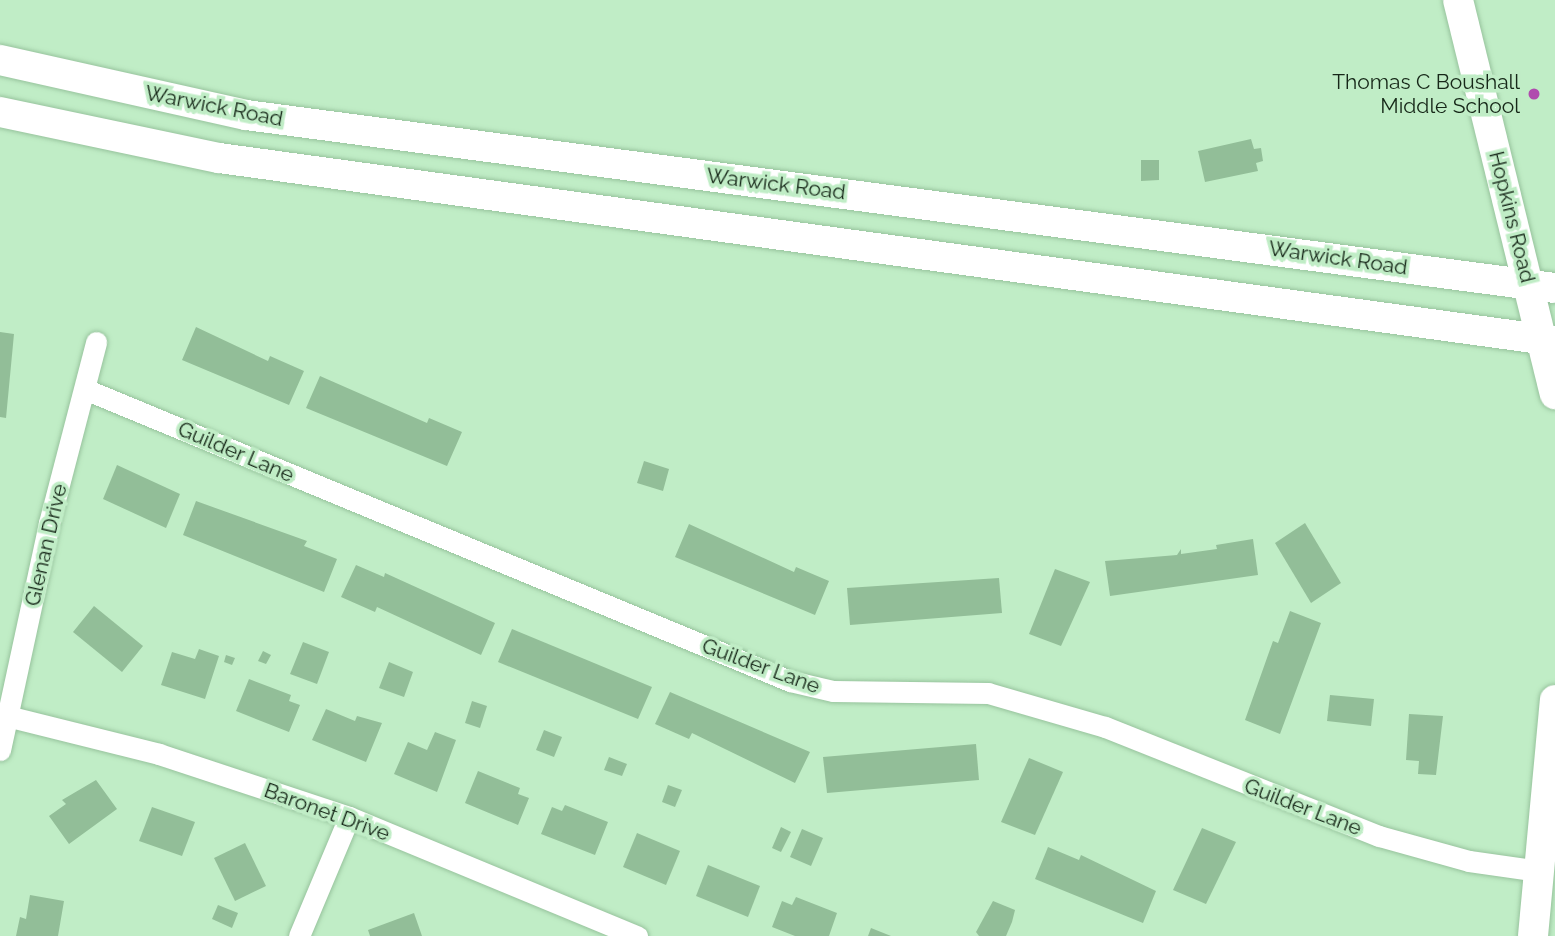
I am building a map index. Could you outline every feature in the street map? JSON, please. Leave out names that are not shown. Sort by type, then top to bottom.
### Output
[{"type":"main road","name":"Hopkins Road","points":[[1458,0],[1542,286],[1555,394]]},
{"type":"main road","name":"Warwick Road","points":[[0,60],[246,115],[1542,286]]},
{"type":"main road","points":[[0,112],[219,158],[1549,340]]},
{"type":"main road","points":[[1533,936],[1539,871],[1550,810],[1555,700]]},
{"type":"street","name":"Glenan Drive","points":[[0,750],[49,523],[87,390],[96,342]]},
{"type":"street","name":"Guilder Lane","points":[[87,390],[790,681],[833,691],[988,693],[1104,727],[1378,836],[1469,861],[1539,871]]},
{"type":"street","name":"Baronet Drive","points":[[7,716],[159,754],[349,817],[637,936]]},
{"type":"street","points":[[299,936],[349,817]]},
{"type":"building","points":[[1251,139],[1254,149],[1261,148],[1263,161],[1256,163],[1258,171],[1205,182],[1198,151]]},
{"type":"building","points":[[1141,160],[1159,160],[1159,180],[1141,181]]},
{"type":"building","points":[[196,327],[268,361],[270,356],[304,371],[289,405],[182,360]]},
{"type":"building","points":[[0,332],[14,334],[6,418],[0,417]]},
{"type":"building","points":[[320,376],[427,423],[429,418],[462,432],[447,466],[306,408]]},
{"type":"building","points":[[644,461],[669,469],[663,491],[637,483]]},
{"type":"building","points":[[117,465],[180,494],[166,528],[103,499]]},
{"type":"building","points":[[196,501],[307,541],[304,546],[337,559],[324,592],[183,535]]},
{"type":"building","points":[[1305,523],[1341,583],[1311,603],[1275,543]]},
{"type":"building","points":[[689,524],[794,572],[796,567],[829,581],[815,615],[675,557]]},
{"type":"building","points":[[1253,539],[1258,575],[1110,596],[1105,561],[1177,555],[1181,549],[1181,554],[1217,549],[1216,545]]},
{"type":"building","points":[[356,565],[384,577],[385,573],[495,623],[481,655],[377,607],[375,612],[341,597]]},
{"type":"building","points":[[1055,569],[1090,582],[1061,646],[1029,634]]},
{"type":"building","points":[[999,578],[1002,613],[850,625],[847,588]]},
{"type":"building","points":[[94,606],[143,646],[122,672],[73,632]]},
{"type":"building","points":[[1290,611],[1321,623],[1280,734],[1245,720],[1273,641],[1278,643]]},
{"type":"building","points":[[512,629],[652,687],[638,719],[498,662]]},
{"type":"building","points":[[303,642],[329,652],[317,684],[290,674]]},
{"type":"building","points":[[199,649],[219,656],[205,699],[161,685],[172,652],[195,659]]},
{"type":"building","points":[[263,651],[271,655],[266,664],[258,661]]},
{"type":"building","points":[[226,655],[235,658],[232,665],[224,662]]},
{"type":"building","points":[[389,662],[413,672],[404,697],[379,688]]},
{"type":"building","points":[[249,679],[291,695],[289,701],[300,705],[289,732],[236,711]]},
{"type":"building","points":[[670,692],[810,752],[795,783],[692,733],[689,739],[655,724]]},
{"type":"building","points":[[1330,695],[1374,699],[1371,726],[1327,721]]},
{"type":"building","points":[[472,701],[487,706],[480,728],[465,723]]},
{"type":"building","points":[[326,709],[355,721],[357,716],[382,723],[366,762],[312,740]]},
{"type":"building","points":[[1409,714],[1443,716],[1436,775],[1418,774],[1419,761],[1406,760]]},
{"type":"building","points":[[544,730],[562,737],[554,757],[536,750]]},
{"type":"building","points":[[435,732],[456,740],[437,792],[394,774],[408,742],[427,750]]},
{"type":"building","points":[[976,744],[979,780],[827,793],[823,757]]},
{"type":"building","points":[[609,757],[627,764],[622,776],[604,770]]},
{"type":"building","points":[[1029,758],[1063,772],[1035,835],[1001,822]]},
{"type":"building","points":[[478,771],[520,788],[518,794],[529,798],[518,825],[465,803]]},
{"type":"building","points":[[96,780],[117,809],[69,844],[49,816],[66,804],[62,800]]},
{"type":"building","points":[[668,785],[682,790],[675,807],[662,802]]},
{"type":"building","points":[[565,805],[608,822],[595,855],[541,834],[552,807],[562,811]]},
{"type":"building","points":[[152,807],[195,822],[182,856],[139,841]]},
{"type":"building","points":[[781,827],[791,832],[781,852],[772,848]]},
{"type":"building","points":[[1202,828],[1236,842],[1206,904],[1173,890]]},
{"type":"building","points":[[802,829],[823,838],[811,866],[790,857]]},
{"type":"building","points":[[637,833],[680,851],[666,885],[623,867]]},
{"type":"building","points":[[245,843],[266,886],[235,901],[214,858]]},
{"type":"building","points":[[1048,847],[1079,860],[1081,855],[1156,891],[1143,923],[1035,879]]},
{"type":"building","points":[[708,865],[760,886],[748,917],[696,896]]},
{"type":"building","points":[[30,895],[64,901],[58,936],[16,936],[20,917],[26,919]]},
{"type":"building","points":[[796,897],[837,913],[829,936],[795,936],[772,927],[782,901],[792,905]]},
{"type":"building","points":[[993,901],[1015,910],[1012,922],[1006,936],[979,936],[976,932]]},
{"type":"building","points":[[218,905],[238,913],[232,928],[212,919]]},
{"type":"building","points":[[414,913],[422,936],[370,936],[368,930]]},
{"type":"building","points":[[871,928],[891,936],[868,936]]},
{"type":"place","name":"Thomas C Boushall Middle School","points":[[1534,94]]}]
